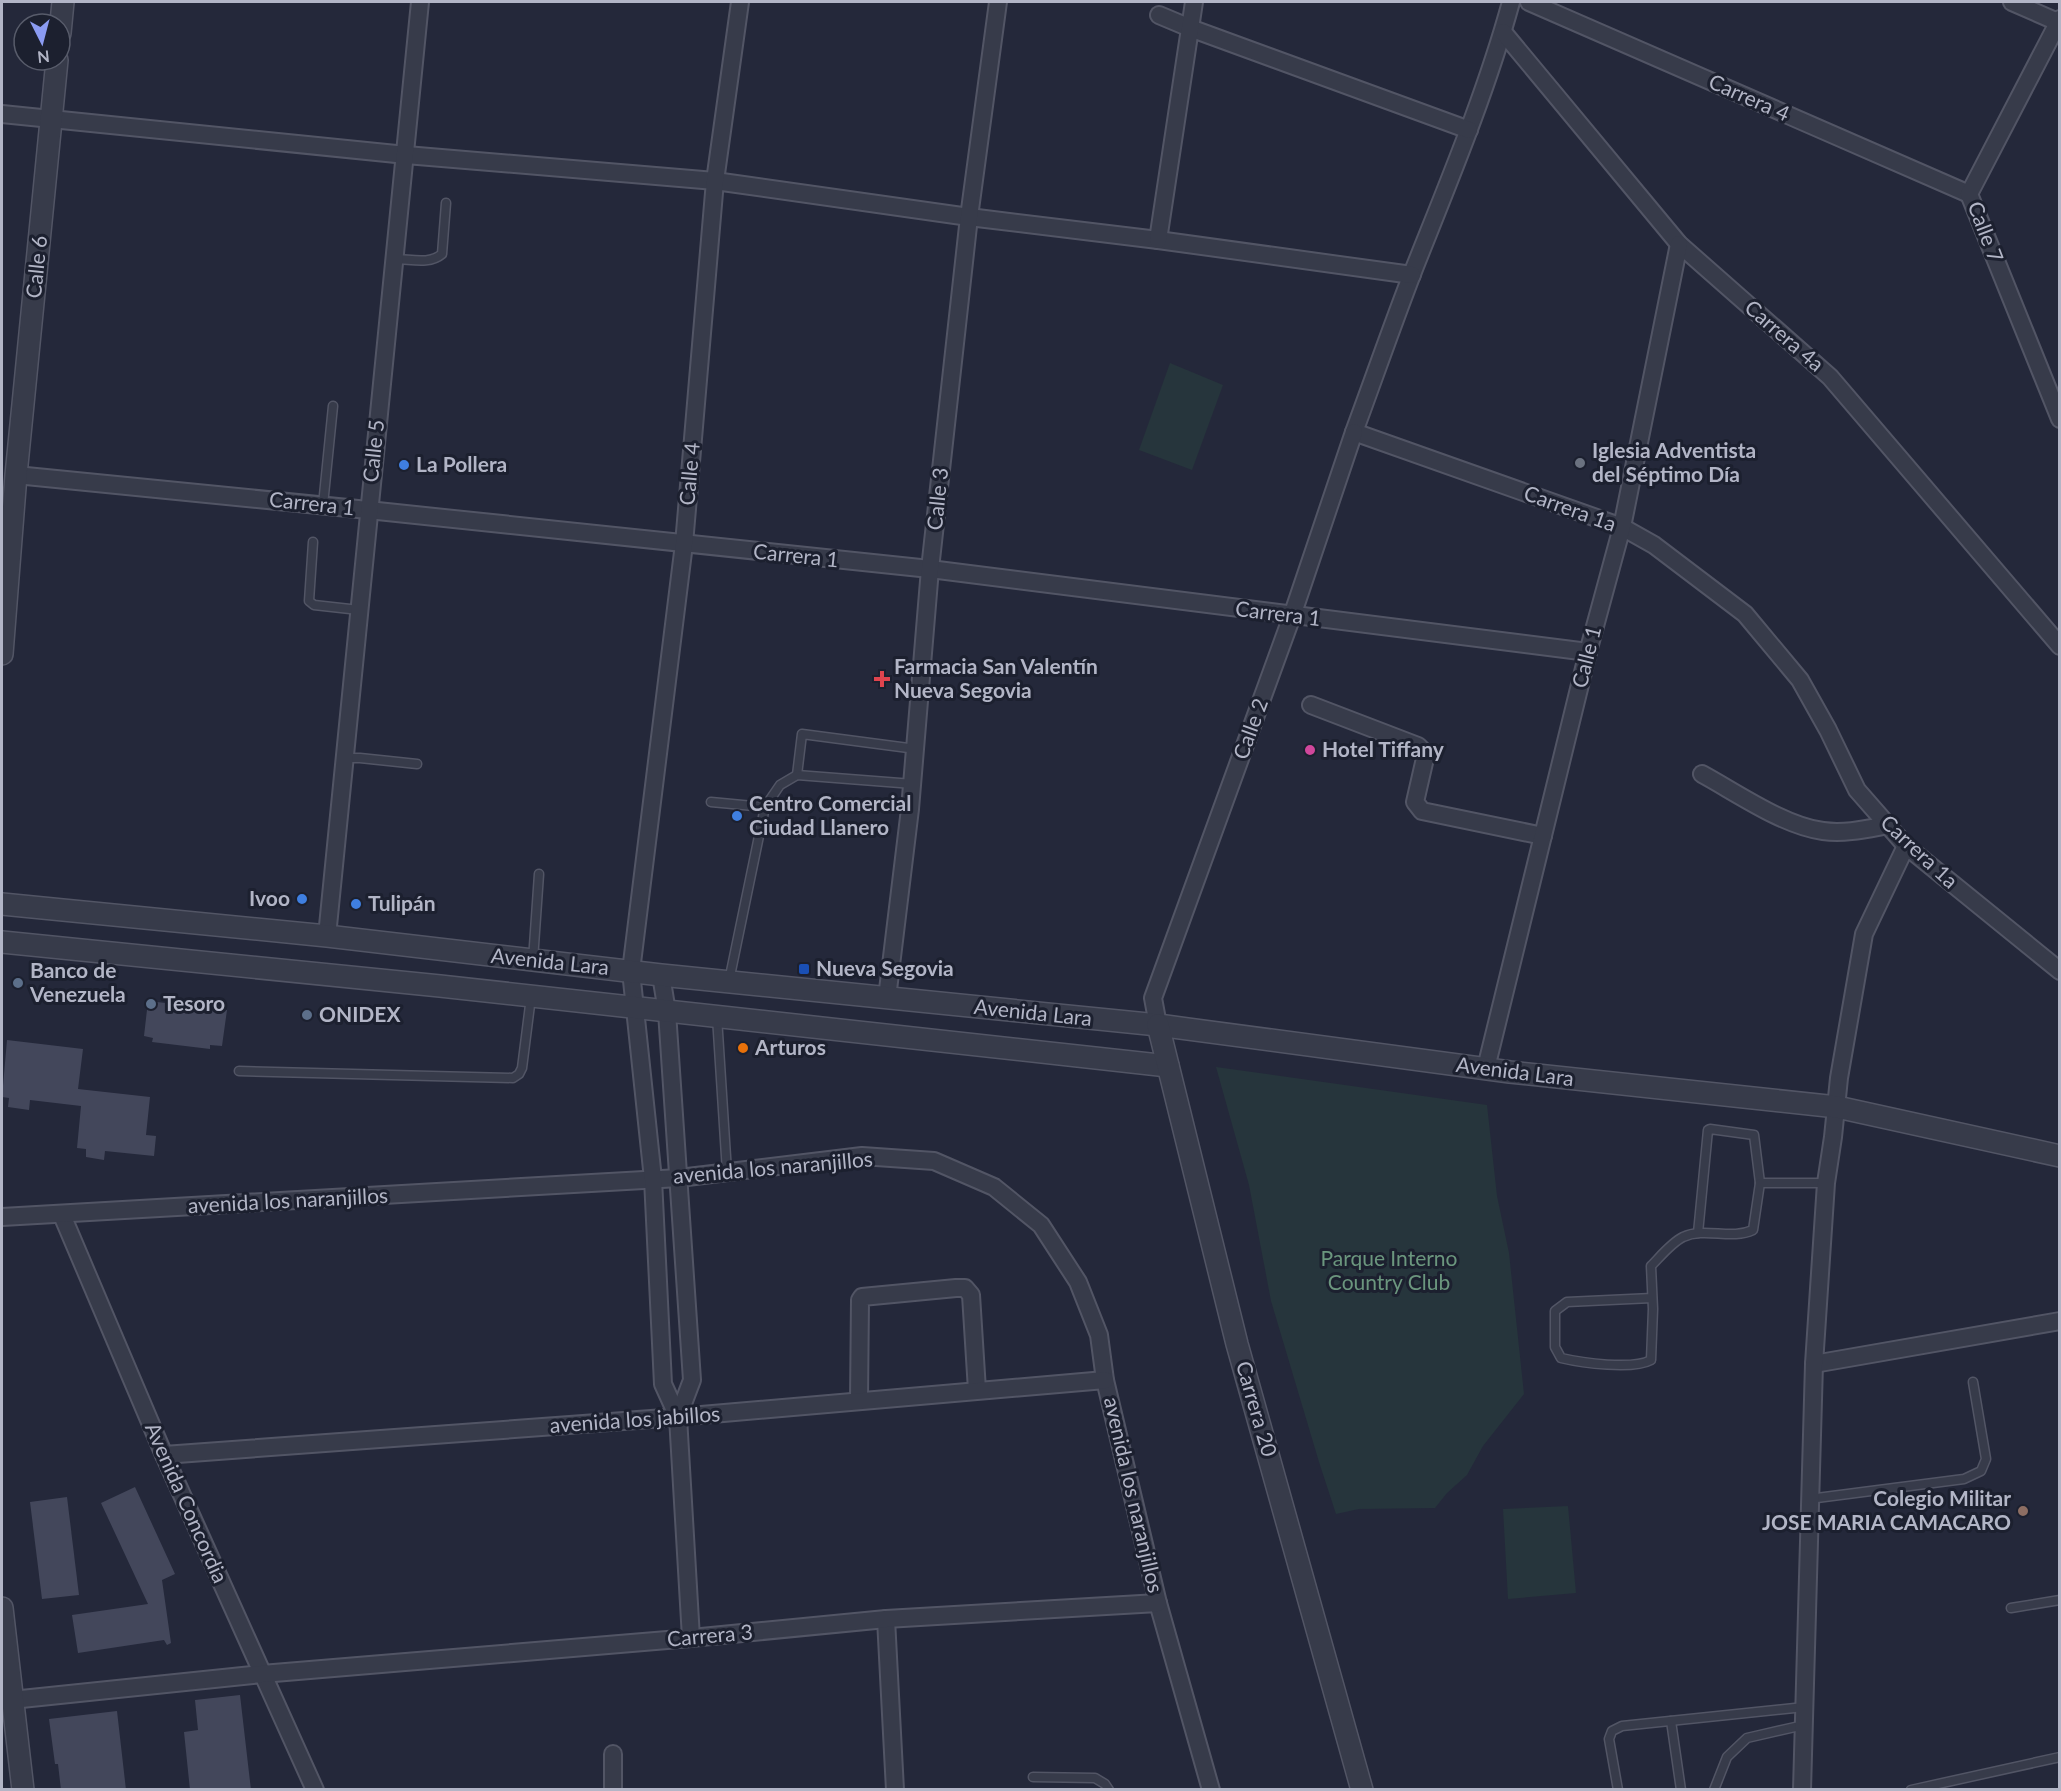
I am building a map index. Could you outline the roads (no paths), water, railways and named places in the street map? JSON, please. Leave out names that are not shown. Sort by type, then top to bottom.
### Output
[{"type":"street","name":"Calle 5","points":[[327,936],[420,2]]},
{"type":"street","name":"Calle 4","points":[[678,1417],[663,1384],[653,1179],[635,1008],[632,971],[633,946],[684,544],[715,181],[740,2]]},
{"type":"street","name":"Calle 3","points":[[887,998],[913,784],[930,569],[969,217],[998,2]]},
{"type":"street","points":[[1158,240],[1194,2]]},
{"type":"street","points":[[1354,432],[1469,130],[1511,2]]},
{"type":"street","name":"Carrera 4","points":[[1529,2],[1969,194]]},
{"type":"street","points":[[2012,2],[2059,21]]},
{"type":"street","points":[[1159,15],[1469,130]]},
{"type":"street","name":"Calle 7","points":[[2059,21],[1969,194],[2060,419]]},
{"type":"street","name":"Carrera 4a","points":[[1503,32],[1678,244],[1830,377],[2060,646]]},
{"type":"street","name":"Calle 6","points":[[2,654],[9,474],[56,72]]},
{"type":"street","points":[[2,114],[406,155],[715,181],[1412,275]]},
{"type":"street","name":"Calle 1","points":[[1486,1068],[1588,652],[1622,527],[1678,244]]},
{"type":"street","name":"Carrera 1a","points":[[1354,432],[1622,527],[1654,545],[1745,614],[1800,680],[1828,730],[1857,790],[1906,846],[2060,970]]},
{"type":"street","name":"Calle 2","points":[[1158,1025],[1154,998],[1292,616],[1354,432]]},
{"type":"street","name":"Carrera 1","points":[[9,474],[930,569],[1588,652]]},
{"type":"street","points":[[1311,705],[1418,746],[1426,754],[1415,802],[1422,811],[1543,836]]},
{"type":"street","points":[[1702,774],[1790,823],[1822,831],[1849,832],[1888,825]]},
{"type":"street","points":[[1802,1790],[1814,1364],[1826,1183],[1839,1078],[1863,934],[1906,846]]},
{"type":"street","name":"Avenida Lara","points":[[2,904],[327,936],[661,975],[1158,1025],[1486,1068],[1837,1107],[2060,1156]]},
{"type":"street","name":"Avenida Lara","points":[[2,942],[531,996],[1168,1066]]},
{"type":"street","points":[[661,975],[668,1012],[692,1380],[678,1417],[691,1638]]},
{"type":"street","name":"Carrera 20","points":[[1158,1025],[1238,1344],[1362,1790]]},
{"type":"street","name":"avenida los naranjillos","points":[[2,1217],[679,1178],[862,1156],[934,1161],[994,1187],[1041,1225],[1078,1282],[1099,1335],[1105,1380],[1158,1603],[1212,1790]]},
{"type":"street","name":"Avenida Concordia","points":[[62,1215],[164,1455],[315,1790]]},
{"type":"street","points":[[860,1400],[860,1300],[862,1297],[956,1288],[965,1288],[971,1295],[977,1390]]},
{"type":"street","points":[[1814,1364],[2060,1321]]},
{"type":"street","name":"avenida los jabillos","points":[[164,1455],[678,1417],[1105,1380]]},
{"type":"street","name":"Carrera 3","points":[[7,1700],[262,1674],[691,1638],[886,1619],[1158,1603]]},
{"type":"street","points":[[2,1608],[7,1700],[23,1790]]},
{"type":"street","points":[[886,1619],[895,1790]]},
{"type":"street","points":[[613,1754],[613,1790]]},
{"type":"lane","points":[[395,259],[428,261],[436,260],[442,254],[446,203]]},
{"type":"lane","points":[[323,505],[333,406]]},
{"type":"lane","points":[[313,542],[309,601],[314,605],[359,610]]},
{"type":"lane","points":[[797,775],[802,734],[916,749]]},
{"type":"lane","points":[[344,758],[417,764]]},
{"type":"lane","points":[[729,982],[765,807],[780,785],[797,775],[913,784]]},
{"type":"lane","points":[[711,802],[765,807]]},
{"type":"lane","points":[[533,961],[540,874]]},
{"type":"lane","points":[[239,1071],[513,1078],[522,1068],[531,996]]},
{"type":"lane","points":[[717,1017],[727,1172]]},
{"type":"lane","points":[[1652,1298],[1567,1302],[1555,1311],[1555,1347],[1561,1358],[1628,1365],[1646,1363],[1651,1360],[1652,1298],[1651,1266],[1682,1237],[1698,1233],[1742,1235],[1753,1230],[1760,1183],[1754,1135],[1708,1130],[1698,1233]]},
{"type":"lane","points":[[1760,1183],[1826,1183]]},
{"type":"lane","points":[[1809,1499],[1964,1479],[1981,1471],[1986,1459],[1973,1382]]},
{"type":"lane","points":[[2011,1608],[2060,1600]]},
{"type":"lane","points":[[1618,1790],[1609,1739],[1612,1731],[1622,1726],[1804,1707]]},
{"type":"lane","points":[[1671,1721],[1681,1790]]},
{"type":"lane","points":[[1714,1790],[1727,1757],[1747,1738],[1804,1725]]},
{"type":"lane","points":[[1911,1790],[2060,1757]]},
{"type":"lane","points":[[1033,1777],[1095,1778],[1105,1784],[1109,1790]]},
{"type":"place","name":"Iglesia Adventista del Séptimo Día","points":[[1580,463]]},
{"type":"place","name":"La Pollera","points":[[404,465]]},
{"type":"place","name":"Farmacia San Valentín Nueva Segovia","points":[[882,679]]},
{"type":"place","name":"Hotel Tiffany","points":[[1310,750]]},
{"type":"place","name":"Centro Comercial Ciudad Llanero","points":[[737,816]]},
{"type":"place","name":"Ivoo","points":[[302,899]]},
{"type":"place","name":"Tulipán","points":[[356,904]]},
{"type":"place","name":"Nueva Segovia","points":[[804,969]]},
{"type":"place","name":"Banco de Venezuela","points":[[18,983]]},
{"type":"place","name":"Tesoro","points":[[151,1004]]},
{"type":"place","name":"ONIDEX","points":[[307,1015]]},
{"type":"place","name":"Arturos","points":[[743,1048]]},
{"type":"place","name":"Colegio Militar JOSE MARIA CAMACARO","points":[[2023,1511]]},
{"type":"park label","name":"Parque Interno Country Club","points":[[1389,1271]]}]
